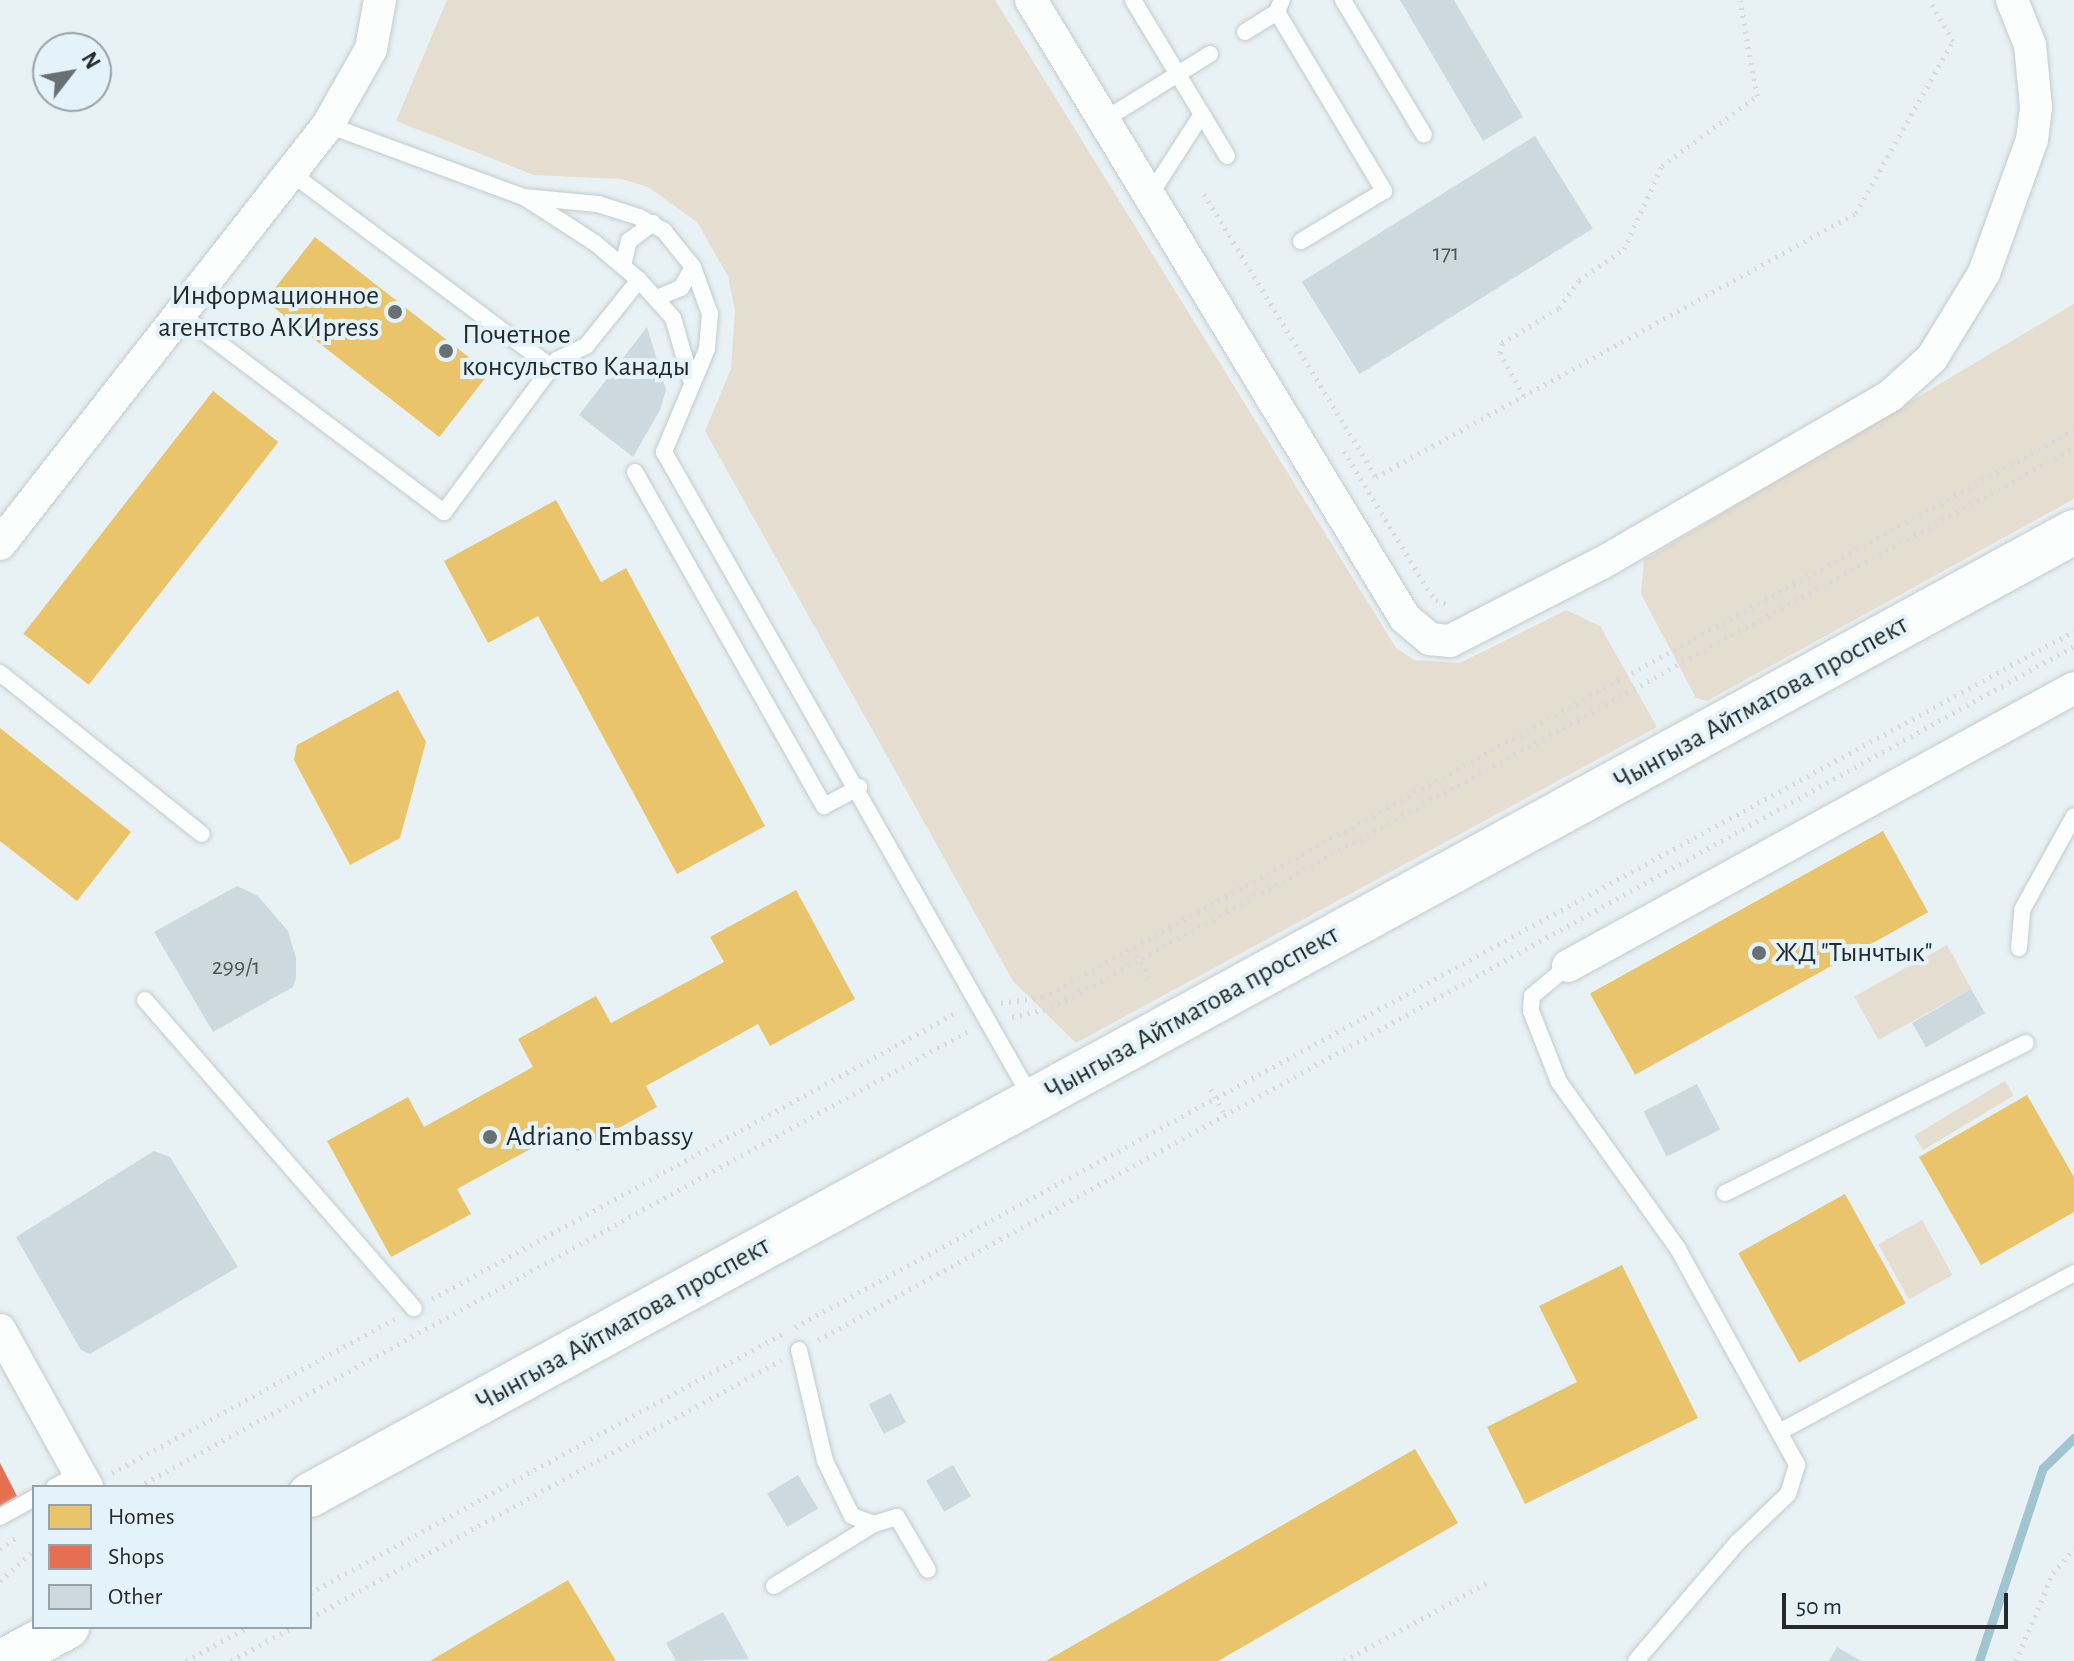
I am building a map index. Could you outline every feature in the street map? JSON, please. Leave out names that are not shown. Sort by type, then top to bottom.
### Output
[{"type":"main road","name":"Чынгыза Айтматова проспект","points":[[312,1494],[2074,532]]},
{"type":"main road","points":[[4,1661],[63,1629]]},
{"type":"street","points":[[0,544],[328,125],[371,49],[380,0]]},
{"type":"street","points":[[1031,0],[1405,618],[1430,639],[1450,641],[1602,563],[1890,396],[1932,358],[1984,273],[2032,140],[2036,107],[2030,45],[2012,0]]},
{"type":"street","points":[[1568,966],[2074,688]]},
{"type":"street","points":[[0,1330],[74,1482]]},
{"type":"lane","points":[[1133,0],[1227,156]]},
{"type":"lane","points":[[1343,0],[1424,135]]},
{"type":"lane","points":[[1245,32],[1280,6],[1384,191],[1301,241]]},
{"type":"lane","points":[[1104,120],[1210,54]]},
{"type":"lane","points":[[1150,195],[1202,114]]},
{"type":"lane","points":[[328,125],[524,197],[623,266],[673,318],[691,380]]},
{"type":"lane","points":[[291,173],[551,367]]},
{"type":"lane","points":[[524,197],[598,204],[653,223],[693,267],[710,314],[707,349],[691,380],[664,452],[859,787],[1033,1101]]},
{"type":"lane","points":[[623,266],[629,241],[653,223]]},
{"type":"lane","points":[[657,298],[681,288],[693,267]]},
{"type":"lane","points":[[180,314],[444,512],[551,367],[586,346],[639,280]]},
{"type":"lane","points":[[635,472],[824,806],[859,787]]},
{"type":"lane","points":[[0,673],[202,834]]},
{"type":"lane","points":[[2019,948],[2022,910],[2074,816]]},
{"type":"lane","points":[[1568,966],[1532,996],[1531,1011],[1559,1082],[1678,1249],[1783,1430],[1797,1465],[1788,1494],[1737,1543],[1636,1661]]},
{"type":"lane","points":[[145,1000],[414,1308]]},
{"type":"lane","points":[[1725,1193],[2026,1043]]},
{"type":"lane","points":[[1783,1430],[2074,1273]]},
{"type":"lane","points":[[799,1350],[825,1461],[852,1516],[874,1524]]},
{"type":"lane","points":[[0,1517],[32,1499]]},
{"type":"lane","points":[[774,1586],[874,1524],[897,1517],[928,1570]]},
{"type":"path","points":[[1524,396],[1500,353],[1502,343],[1559,308],[1579,280],[1624,249],[1662,166],[1757,96],[1740,0]]},
{"type":"path","points":[[1204,194],[1376,477],[1856,213],[1953,41],[1929,0]]},
{"type":"path","points":[[74,1482],[414,1308],[963,1009],[1043,997],[2074,430]]},
{"type":"path","points":[[1336,438],[1436,600],[1455,605]]},
{"type":"path","points":[[142,1485],[974,1027],[1051,1008],[2074,448]]},
{"type":"path","points":[[312,1592],[2074,631]]},
{"type":"path","points":[[312,1617],[2074,646]]},
{"type":"path","points":[[1133,948],[1149,978]]},
{"type":"path","points":[[1211,1089],[1225,1115]]},
{"type":"path","points":[[2016,1661],[2053,1573],[2074,1549]]},
{"type":"path","points":[[0,1581],[32,1552]]},
{"type":"path","points":[[1344,1661],[1488,1582]]},
{"type":"path","points":[[186,1661],[244,1629]]},
{"type":"path","points":[[231,1661],[289,1629]]},
{"type":"shaded area","points":[[447,0],[995,0],[1396,648],[1414,660],[1460,663],[1566,610],[1600,626],[1657,727],[1076,1043],[1013,981],[705,431],[731,369],[735,310],[728,276],[697,222],[648,187],[622,179],[534,175],[396,121]]},
{"type":"shaded area","points":[[2074,304],[2074,499],[1707,701],[1696,698],[1641,594],[1644,560]]},
{"type":"shaded area","points":[[1947,945],[1971,989],[1879,1040],[1854,996]]},
{"type":"shaded area","points":[[2005,1081],[2014,1096],[1923,1150],[1914,1136]]},
{"type":"shaded area","points":[[1922,1220],[1953,1275],[1909,1299],[1878,1244]]},
{"type":"building: Homes","points":[[315,237],[489,373],[439,437],[265,301]]},
{"type":"building: Homes","points":[[213,391],[278,442],[89,685],[23,634]]},
{"type":"building: Homes","points":[[556,500],[601,582],[626,568],[765,826],[677,874],[538,616],[488,643],[444,561]]},
{"type":"building: Homes","points":[[398,690],[426,742],[400,838],[350,865],[294,760],[297,745]]},
{"type":"building: Homes","points":[[0,728],[131,832],[77,901],[0,841]]},
{"type":"building: Homes","name":"ЖД \"Тынчтык\"","points":[[1883,831],[1928,912],[1635,1075],[1590,993]]},
{"type":"building: Homes","points":[[796,890],[855,999],[770,1046],[758,1024],[646,1086],[657,1107],[577,1151],[565,1130],[457,1189],[471,1214],[391,1257],[327,1141],[408,1097],[424,1127],[533,1067],[518,1039],[596,996],[611,1023],[724,962],[710,937]]},
{"type":"building: Homes","points":[[2027,1095],[2074,1177],[2074,1212],[1981,1265],[1919,1157]]},
{"type":"building: Homes","points":[[1845,1194],[1906,1303],[1799,1362],[1738,1253]]},
{"type":"building: Homes","points":[[1622,1265],[1698,1418],[1525,1504],[1487,1427],[1577,1382],[1539,1306]]},
{"type":"building: Homes","points":[[1415,1449],[1458,1523],[1218,1661],[1046,1661]]},
{"type":"building: Homes","points":[[568,1580],[616,1661],[430,1661]]},
{"type":"building: Shops","points":[[0,1463],[17,1496],[0,1506]]},
{"type":"building: Other","points":[[1400,0],[1454,0],[1523,117],[1483,141]]},
{"type":"building: Other","points":[[1535,136],[1593,228],[1360,374],[1302,282]]},
{"type":"building: Other","points":[[647,327],[666,390],[660,410],[633,457],[579,415]]},
{"type":"building: Other","points":[[237,886],[258,896],[288,931],[296,958],[296,978],[293,987],[213,1032],[154,932]]},
{"type":"building: Other","points":[[1971,989],[1985,1013],[1926,1047],[1912,1023]]},
{"type":"building: Other","points":[[1697,1084],[1720,1129],[1667,1157],[1644,1111]]},
{"type":"building: Other","points":[[154,1151],[170,1157],[238,1267],[90,1354],[81,1350],[16,1237]]},
{"type":"building: Other","points":[[891,1393],[906,1422],[884,1434],[869,1404]]},
{"type":"building: Other","points":[[953,1465],[971,1496],[944,1512],[926,1480]]},
{"type":"building: Other","points":[[798,1475],[818,1508],[787,1527],[767,1494]]},
{"type":"building: Other","points":[[723,1612],[749,1659],[676,1661],[666,1643]]},
{"type":"building: Other","points":[[1837,1647],[1861,1661],[1829,1661]]},
{"type":"waterway","points":[[1979,1661],[2043,1468],[2074,1438]]},
{"type":"place","name":"Информационное агентство АКИpress","points":[[395,312]]},
{"type":"place","name":"Почетное консульство Канады","points":[[446,351]]},
{"type":"place","name":"ЖД \"Тынчтык\"","points":[[1759,953]]},
{"type":"place","name":"Adriano Embassy","points":[[490,1137]]}]
